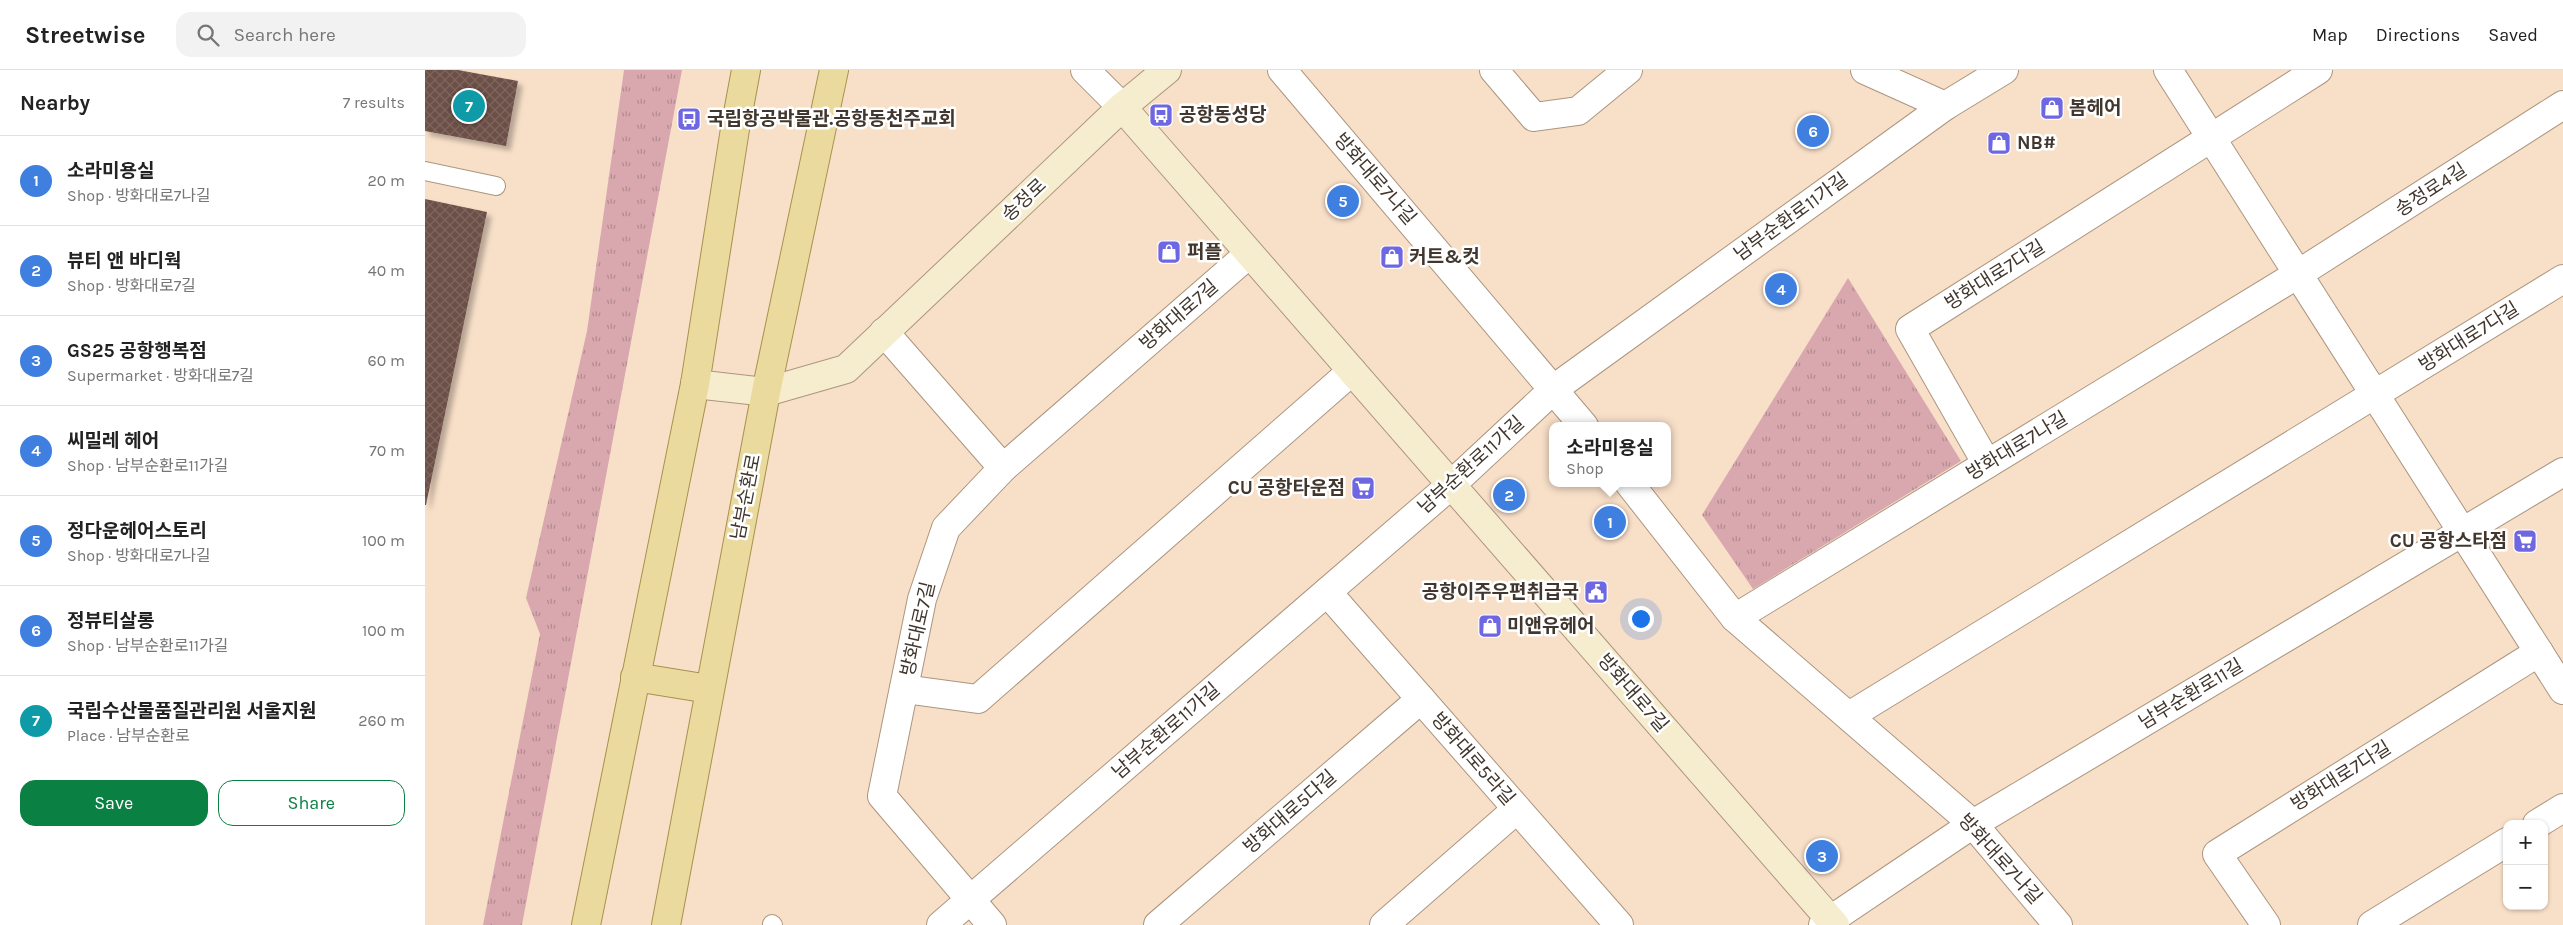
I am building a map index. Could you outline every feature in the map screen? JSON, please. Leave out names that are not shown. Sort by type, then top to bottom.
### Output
[{"type":"main road","points":[[586,925],[695,384],[746,70]]},
{"type":"main road","name":"남부순환로","points":[[666,925],[766,392],[834,70]]},
{"type":"main road","points":[[635,677],[709,690]]},
{"type":"street","points":[[1085,70],[1122,107]]},
{"type":"street","name":"송정로","points":[[695,384],[766,392],[846,369],[1122,107],[1167,70]]},
{"type":"street","name":"방화대로7나길","points":[[1282,70],[1555,388],[1581,422]]},
{"type":"street","points":[[1494,70],[1534,117],[1578,111],[1628,70]]},
{"type":"street","points":[[1865,70],[1945,106]]},
{"type":"street","name":"남부순환로11가길","points":[[941,925],[1451,485],[1555,388],[1945,106],[2004,70]]},
{"type":"street","points":[[2169,70],[2563,690]]},
{"type":"street","points":[[2211,137],[2318,70]]},
{"type":"street","name":"방화대로7길","points":[[1122,107],[1829,923]]},
{"type":"street","name":"송정로4길","points":[[2298,274],[2561,112]]},
{"type":"street","name":"방화대로7다길","points":[[1987,464],[1909,329],[2211,137]]},
{"type":"street","name":"방화대로7길","points":[[1249,254],[1003,468],[946,528],[922,599],[904,690],[978,699],[1352,371]]},
{"type":"street","name":"방화대로7나길","points":[[1735,618],[2298,274]]},
{"type":"street","name":"방화대로7다길","points":[[2375,395],[2563,279]]},
{"type":"street","points":[[884,332],[1003,468]]},
{"type":"street","points":[[1849,716],[2375,395]]},
{"type":"street","name":"남부순환로11길","points":[[1829,923],[1973,824],[2563,472]]},
{"type":"street","name":"방화대로7나길","points":[[1632,487],[1735,618],[1973,824],[2058,925]]},
{"type":"street","name":"방화대로5라길","points":[[1327,592],[1517,809],[1610,922]]},
{"type":"street","name":"방화대로7다길","points":[[2266,925],[2217,854],[2539,652]]},
{"type":"street","points":[[904,690],[882,796],[992,925]]},
{"type":"street","name":"방화대로5다길","points":[[1158,925],[1421,699]]},
{"type":"street","points":[[2544,820],[2563,808]]},
{"type":"street","points":[[1383,925],[1517,809]]},
{"type":"street","points":[[2372,925],[2503,844]]},
{"type":"lane","points":[[425,170],[496,186]]},
{"type":"green space","points":[[624,70],[682,70],[522,925],[483,925],[540,634],[526,598],[587,331]]},
{"type":"green space","points":[[1848,278],[1961,461],[1753,589],[1702,515]]},
{"type":"building","points":[[425,70],[458,70],[518,81],[506,146],[425,131]]},
{"type":"building","points":[[425,199],[487,212],[426,505],[425,505]]},
{"type":"place","name":"국립수산물품질관리원 서울지원","points":[[469,106]]},
{"type":"place","name":"봄헤어","points":[[2052,108]]},
{"type":"place","name":"공항동성당","points":[[1161,115]]},
{"type":"place","name":"국립항공박물관.공항동천주교회","points":[[689,119]]},
{"type":"place","name":"정뷰티살롱","points":[[1813,131]]},
{"type":"place","name":"NB#","points":[[1999,143]]},
{"type":"place","name":"정다운헤어스토리","points":[[1343,201]]},
{"type":"place","name":"퍼플","points":[[1169,252]]},
{"type":"place","name":"커트&컷","points":[[1392,257]]},
{"type":"place","name":"씨밀레 헤어","points":[[1781,289]]},
{"type":"place","name":"CU 공항타운점","points":[[1363,488]]},
{"type":"place","name":"뷰티 앤 바디웍","points":[[1509,495]]},
{"type":"place","name":"소라미용실","points":[[1610,522]]},
{"type":"place","name":"CU 공항스타점","points":[[2525,541]]},
{"type":"place","name":"공항이주우편취급국","points":[[1596,592]]},
{"type":"place","name":"미앤유헤어","points":[[1490,626]]},
{"type":"place","name":"GS25 공항행복점","points":[[1822,856]]}]
